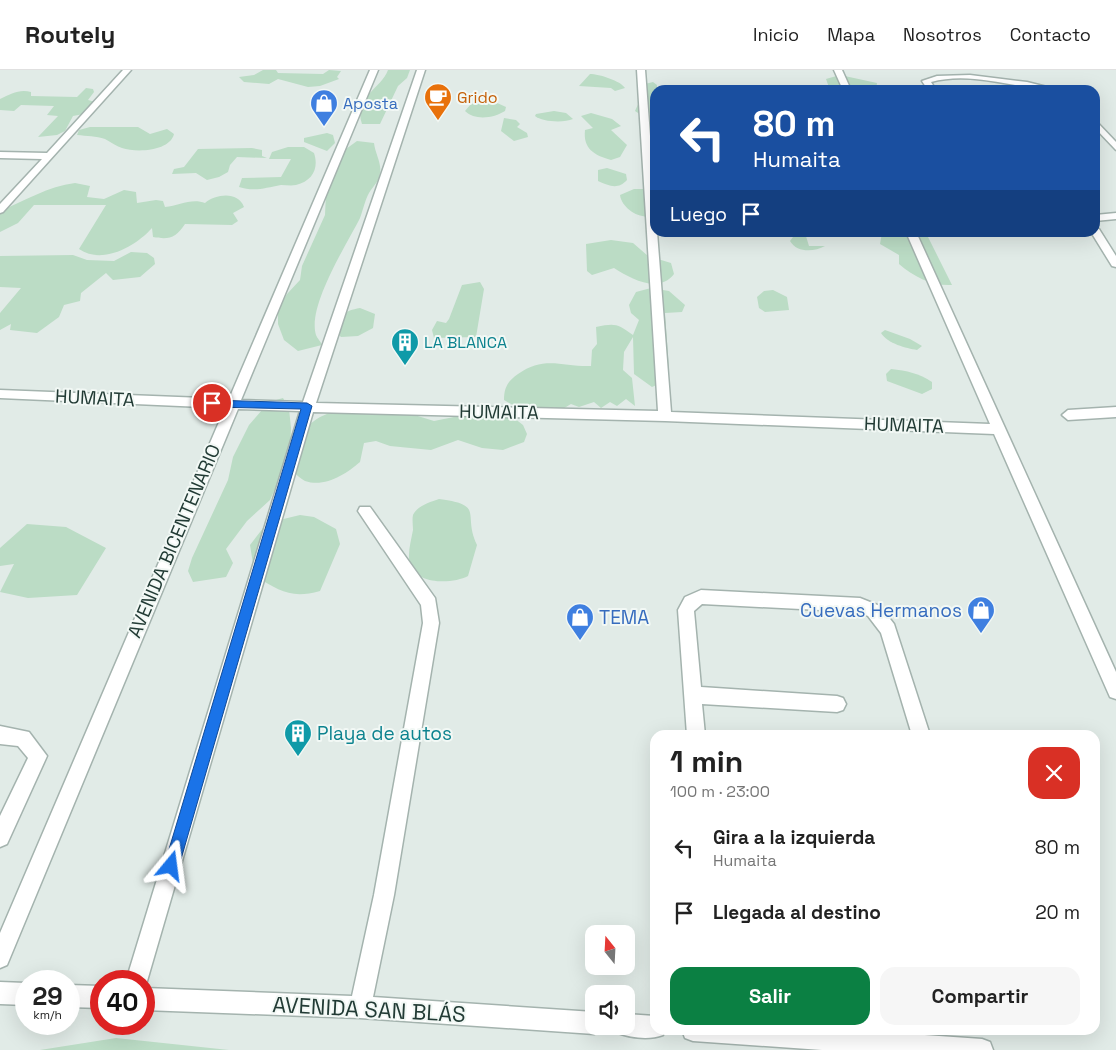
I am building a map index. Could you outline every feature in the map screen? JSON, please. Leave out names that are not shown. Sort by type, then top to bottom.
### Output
[{"type":"street","points":[[0,210],[127,70]]},
{"type":"street","name":"AVENIDA BICENTENARIO","points":[[0,958],[374,70]]},
{"type":"street","points":[[140,970],[307,406],[420,70]]},
{"type":"street","points":[[641,70],[650,200]]},
{"type":"street","points":[[838,70],[845,85]]},
{"type":"street","points":[[929,85],[926,81],[931,78],[1007,79],[1034,85]]},
{"type":"street","points":[[986,78],[988,85]]},
{"type":"street","points":[[1100,130],[1116,148]]},
{"type":"street","points":[[0,155],[49,156]]},
{"type":"street","points":[[1100,218],[1116,216]]},
{"type":"street","points":[[653,237],[665,416]]},
{"type":"street","points":[[913,237],[1116,691]]},
{"type":"street","points":[[1099,237],[1116,264]]},
{"type":"street","name":"HUMAITA","points":[[0,394],[374,410],[665,416],[999,429]]},
{"type":"street","points":[[1068,416],[1116,412]]},
{"type":"street","points":[[360,1007],[384,895],[431,623],[429,603],[365,511]]},
{"type":"street","points":[[696,730],[686,610],[691,602],[701,597],[860,605],[874,611],[888,628],[919,730]]},
{"type":"street","points":[[693,695],[837,704]]},
{"type":"street","points":[[0,735],[23,738],[38,756],[0,837]]},
{"type":"street","points":[[0,993],[15,994]]},
{"type":"street","name":"AVENIDA SAN BLÁS","points":[[155,999],[360,1007],[585,1022]]},
{"type":"street","points":[[635,1026],[650,1027]]},
{"type":"street","points":[[834,1035],[891,1037],[982,1050]]},
{"type":"green space","points":[[263,70],[276,70],[278,73],[323,74],[329,70],[341,71],[337,77],[339,79],[320,86],[308,87],[278,79],[269,84],[244,82],[239,77],[254,75]]},
{"type":"green space","points":[[388,70],[410,70],[407,78],[398,86],[380,124],[362,124],[360,115],[364,100],[385,77]]},
{"type":"green space","points":[[590,74],[609,78],[625,88],[615,91],[611,88],[579,86]]},
{"type":"green space","points":[[840,75],[877,83],[877,85],[828,85],[826,79]]},
{"type":"green space","points":[[653,82],[657,85],[650,85],[650,114],[640,114],[635,111],[640,100],[637,92],[645,84]]},
{"type":"green space","points":[[86,88],[93,89],[94,92],[88,100],[99,103],[89,113],[73,116],[65,131],[57,135],[38,137],[58,116],[47,115],[54,106],[21,105],[14,111],[0,110],[0,99],[15,92],[31,92],[31,96],[77,97]]},
{"type":"green space","points":[[495,102],[506,107],[505,111],[496,115],[479,117],[465,111],[471,104]]},
{"type":"green space","points":[[554,111],[566,113],[573,119],[553,121],[543,120],[535,116],[536,114]]},
{"type":"green space","points":[[591,113],[612,119],[621,126],[611,130],[627,145],[620,157],[611,160],[595,153],[588,147],[585,130],[593,128],[581,116]]},
{"type":"green space","points":[[504,118],[516,120],[520,124],[517,127],[527,133],[528,137],[514,141],[501,131]]},
{"type":"green space","points":[[90,127],[138,127],[150,134],[167,129],[174,134],[171,140],[160,147],[128,150],[102,138],[77,135],[79,130]]},
{"type":"green space","points":[[327,133],[333,135],[335,143],[327,151],[304,142],[304,138]]},
{"type":"green space","points":[[357,141],[374,143],[380,166],[379,176],[368,196],[360,218],[330,275],[317,308],[316,335],[322,345],[298,351],[284,340],[278,324],[278,309],[287,294],[300,280],[302,266],[325,215],[326,193],[346,149]]},
{"type":"green space","points":[[288,147],[304,147],[314,153],[315,169],[307,180],[296,185],[281,185],[260,189],[239,187],[242,178],[281,177],[291,159],[269,159],[272,152]]},
{"type":"green space","points":[[252,148],[262,150],[262,156],[267,158],[237,157],[230,165],[228,172],[207,180],[196,173],[172,174],[174,169],[184,167],[198,149]]},
{"type":"green space","points":[[607,168],[626,174],[627,180],[617,186],[610,186],[598,181],[598,170]]},
{"type":"green space","points":[[75,183],[90,186],[87,197],[104,199],[124,190],[136,192],[137,203],[156,200],[163,201],[165,207],[195,201],[205,203],[221,196],[232,196],[237,198],[244,207],[233,213],[238,221],[232,225],[185,224],[175,235],[168,238],[153,237],[152,228],[137,242],[118,252],[108,254],[98,255],[79,249],[106,205],[34,205],[18,223],[0,232],[0,211],[55,187]]},
{"type":"green space","points":[[634,189],[644,189],[650,192],[650,216],[638,215],[628,209],[620,195]]},
{"type":"green space","points":[[793,237],[806,237],[809,246],[825,246],[806,250],[797,248],[790,241]]},
{"type":"green space","points":[[881,237],[928,237],[952,285],[937,284],[917,277],[899,264],[899,255],[880,244]]},
{"type":"green space","points":[[611,240],[633,243],[648,256],[671,263],[674,274],[668,280],[653,284],[636,280],[614,268],[592,275],[587,271],[586,244]]},
{"type":"green space","points":[[131,252],[147,253],[154,258],[155,264],[140,277],[113,280],[106,273],[81,293],[80,301],[64,305],[59,317],[37,333],[10,330],[11,324],[0,330],[0,313],[21,288],[0,287],[0,256],[73,255],[87,260],[114,261]]},
{"type":"green space","points":[[480,282],[484,289],[476,337],[434,338],[432,330],[437,321],[446,323],[449,319],[462,285]]},
{"type":"green space","points":[[651,288],[669,291],[685,305],[682,312],[665,313],[669,370],[661,383],[652,387],[634,374],[633,337],[624,352],[623,370],[632,378],[635,406],[626,399],[617,406],[610,402],[601,408],[594,402],[579,407],[571,404],[561,410],[554,407],[546,413],[533,407],[518,408],[504,400],[509,382],[527,368],[545,363],[591,366],[592,350],[597,344],[596,327],[616,325],[633,335],[639,320],[631,313],[629,305],[636,292]]},
{"type":"green space","points":[[773,290],[787,297],[789,310],[765,312],[759,308],[757,297],[764,291]]},
{"type":"green space","points":[[360,308],[375,314],[373,328],[358,336],[341,337],[333,329],[338,320],[346,312]]},
{"type":"green space","points":[[885,330],[910,339],[922,346],[917,350],[897,345],[884,337],[881,333]]},
{"type":"green space","points":[[891,369],[918,374],[932,382],[932,389],[922,394],[887,381],[886,374]]},
{"type":"green space","points":[[283,398],[289,409],[291,428],[290,451],[270,500],[247,521],[226,549],[233,563],[226,577],[193,582],[188,571],[192,558],[228,480],[233,457],[249,425],[269,402]]},
{"type":"green space","points":[[337,410],[374,410],[386,414],[408,413],[434,421],[464,415],[504,415],[514,418],[523,425],[527,434],[524,442],[503,450],[482,448],[458,440],[431,450],[390,446],[376,441],[364,443],[360,462],[348,471],[335,479],[320,483],[305,481],[292,471],[304,432],[315,420]]},
{"type":"green space","points":[[439,499],[463,504],[470,513],[471,526],[477,545],[468,576],[461,579],[436,581],[427,579],[414,572],[410,565],[409,556],[413,515],[421,507]]},
{"type":"green space","points":[[300,515],[314,517],[336,529],[340,544],[320,591],[293,594],[272,586],[255,576],[250,545],[267,523]]},
{"type":"green space","points":[[27,524],[66,527],[106,548],[77,595],[28,598],[0,592],[14,564],[0,566],[0,548]]},
{"type":"green space","points":[[116,1038],[229,1050],[40,1050]]},
{"type":"place","name":"Grido","points":[[438,121]]},
{"type":"place","name":"Aposta","points":[[324,127]]},
{"type":"place","name":"LA BLANCA","points":[[405,366]]},
{"type":"place","name":"Cuevas Hermanos","points":[[981,634]]},
{"type":"place","name":"TEMA","points":[[580,641]]},
{"type":"place","name":"Playa de autos","points":[[298,757]]},
{"type":"route","points":[[171,866],[307,406],[212,403]]}]
